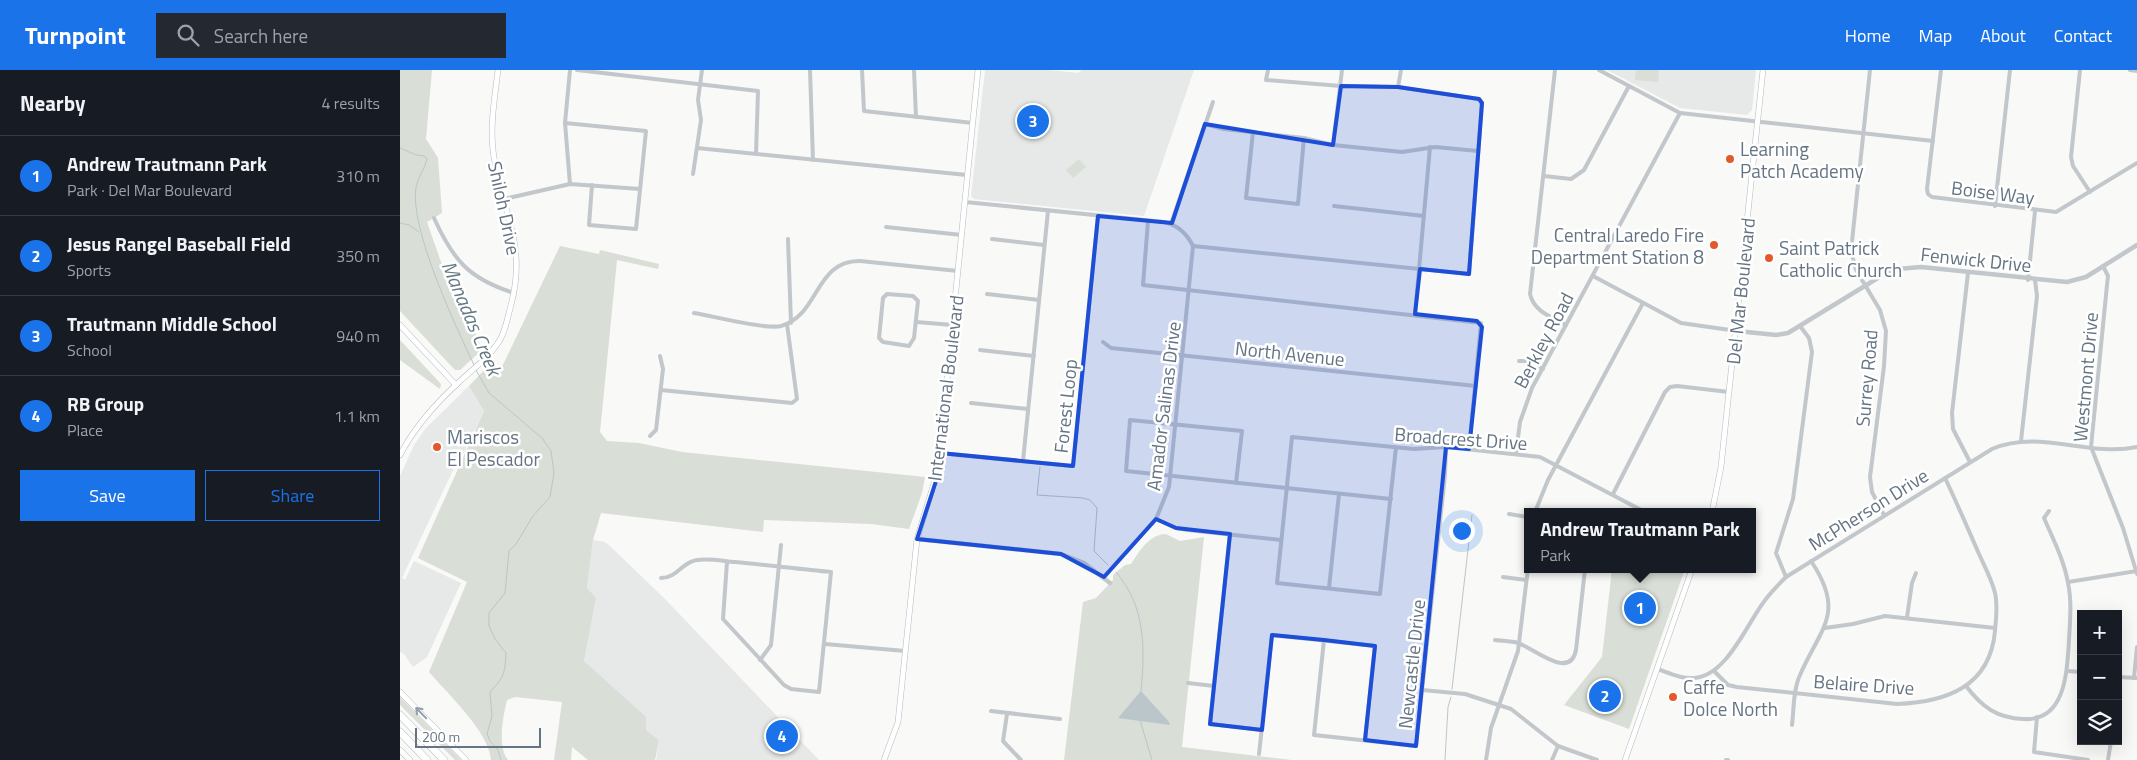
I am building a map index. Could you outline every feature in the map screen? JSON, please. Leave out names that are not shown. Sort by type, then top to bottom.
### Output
[{"type":"highway","points":[[400,715],[444,760]]},
{"type":"highway","points":[[400,732],[427,760]]},
{"type":"main road","name":"Shiloh Drive","points":[[400,455],[425,416],[482,362],[501,337],[514,293],[518,275],[517,253],[492,148],[492,128],[498,70]]},
{"type":"main road","name":"International Boulevard","points":[[884,760],[898,722],[917,539],[921,521],[936,481],[940,453],[978,70]]},
{"type":"main road","name":"Del Mar Boulevard","points":[[1713,508],[1719,481],[1730,392],[1763,70]]},
{"type":"main road","points":[[400,324],[456,385]]},
{"type":"main road","points":[[1625,760],[1691,573]]},
{"type":"main road","points":[[400,692],[466,760]]},
{"type":"main road","points":[[400,750],[410,760]]},
{"type":"street","points":[[570,70],[565,123],[570,184]]},
{"type":"street","points":[[577,70],[758,91],[756,154]]},
{"type":"street","points":[[651,70],[651,78]]},
{"type":"street","points":[[693,174],[701,120],[698,100],[702,70]]},
{"type":"street","points":[[810,70],[813,160]]},
{"type":"street","points":[[862,70],[864,112],[973,123]]},
{"type":"street","points":[[914,70],[916,117]]},
{"type":"street","points":[[965,202],[1171,224],[1183,232],[1193,246],[1469,274],[1478,177],[1482,104],[1479,100],[1398,88],[1340,86],[1266,80],[1268,70]]},
{"type":"street","points":[[1333,145],[1342,70]]},
{"type":"street","points":[[1398,88],[1401,70]]},
{"type":"street","points":[[1555,70],[1530,294],[1533,304],[1539,310],[1566,325]]},
{"type":"street","points":[[1599,70],[1680,113],[1933,141]]},
{"type":"street","name":"Surrey Road","points":[[1870,70],[1850,251],[1856,270],[1880,310],[1886,330],[1870,477],[1872,492],[1884,515]]},
{"type":"street","name":"Boise Way","points":[[1941,70],[1928,194],[1937,199],[2056,212],[2137,163]]},
{"type":"street","points":[[1995,206],[2010,70]]},
{"type":"street","points":[[2080,70],[2071,157],[2073,166],[2090,192]]},
{"type":"street","points":[[2130,70],[2137,71]]},
{"type":"street","points":[[1544,176],[1572,179],[1584,170],[1629,86]]},
{"type":"street","points":[[1171,224],[1213,102]]},
{"type":"street","name":"Berkley Road","points":[[1516,453],[1523,411],[1543,369],[1680,113]]},
{"type":"street","points":[[565,123],[646,131],[636,229],[589,225],[592,185]]},
{"type":"street","points":[[1206,124],[1224,129],[1304,138],[1333,145],[1402,152],[1430,148],[1478,151]]},
{"type":"street","points":[[1253,132],[1246,198],[1298,204],[1304,138]]},
{"type":"street","points":[[697,148],[967,175]]},
{"type":"street","points":[[1415,314],[1430,148]]},
{"type":"street","points":[[504,199],[570,184],[640,189]]},
{"type":"street","points":[[1334,206],[1424,216]]},
{"type":"street","points":[[1023,461],[1048,211]]},
{"type":"street","points":[[2028,280],[2035,211]]},
{"type":"street","name":"Forest Loop","points":[[940,453],[1073,466],[1098,216]]},
{"type":"street","points":[[434,218],[451,252],[463,266],[493,286],[514,293]]},
{"type":"street","points":[[1148,221],[1143,285],[1415,314],[1481,323],[1470,449]]},
{"type":"street","points":[[886,227],[962,235]]},
{"type":"street","points":[[660,390],[786,403],[792,403],[797,399],[789,324],[788,239]]},
{"type":"street","points":[[992,239],[1044,245]]},
{"type":"street","name":"Fenwick Drive","points":[[1593,276],[1681,323],[1776,335],[1788,333],[1886,273],[1908,267],[2028,280],[2068,282],[2086,277],[2137,245]]},
{"type":"street","name":"Amador Salinas Drive","points":[[1104,577],[1156,519],[1166,499],[1171,476],[1193,246]]},
{"type":"street","points":[[694,312],[772,327],[789,324],[798,318],[834,267],[844,262],[860,261],[958,271]]},
{"type":"street","name":"Westmont Drive","points":[[2103,266],[2108,276],[2091,447],[2123,528],[2137,572]]},
{"type":"street","points":[[1968,273],[1952,413],[1953,430],[1970,462]]},
{"type":"street","points":[[2021,441],[2037,296],[2035,280]]},
{"type":"street","points":[[887,294],[916,298],[916,322],[914,338],[909,346],[880,340],[883,298],[887,294]]},
{"type":"street","points":[[987,294],[1039,300]]},
{"type":"street","points":[[1536,508],[1542,492],[1644,303]]},
{"type":"street","points":[[916,322],[953,325]]},
{"type":"street","points":[[1786,577],[1776,553],[1793,498],[1812,352],[1809,338],[1800,326]]},
{"type":"street","name":"North Avenue","points":[[1103,342],[1112,348],[1476,386]]},
{"type":"street","points":[[980,350],[1034,356]]},
{"type":"street","points":[[650,436],[656,430],[663,368],[660,356]]},
{"type":"street","points":[[1520,361],[1529,361],[1543,369]]},
{"type":"street","points":[[1613,494],[1665,392],[1670,387],[1677,386],[1730,392]]},
{"type":"street","points":[[971,403],[1028,409]]},
{"type":"street","points":[[1236,483],[1242,431],[1130,420],[1126,471],[1236,483],[1287,488],[1339,494],[1390,499]]},
{"type":"street","name":"Broadcrest Drive","points":[[1287,488],[1292,436],[1396,448],[1426,450],[1446,447],[1540,457],[1557,464],[1638,508]]},
{"type":"street","name":"McPherson Drive","points":[[1714,671],[1727,658],[1764,602],[1786,577],[1997,447],[2021,441],[2048,441],[2118,449],[2137,447]]},
{"type":"street","name":"Newcastle Drive","points":[[1324,640],[1314,735],[1416,746],[1445,475],[1446,447]]},
{"type":"street","points":[[1287,488],[1277,583],[1380,594],[1396,448]]},
{"type":"street","name":"Belaire Drive","points":[[1714,671],[1728,685],[1897,704],[1919,703],[1966,686],[1979,674],[1990,659],[1997,602],[1992,583],[1945,478]]},
{"type":"street","points":[[1329,588],[1339,494]]},
{"type":"street","points":[[1966,686],[1978,701],[2000,716],[2027,719],[2037,717],[2050,712],[2060,699],[2067,671],[2071,607],[2068,582],[2060,556],[2044,518],[2048,511]]},
{"type":"street","points":[[1509,514],[1524,516]]},
{"type":"street","points":[[1156,519],[1176,528],[1282,540]]},
{"type":"street","points":[[1230,534],[1210,724],[1262,730]]},
{"type":"street","points":[[917,539],[1061,554],[1084,562],[1110,583]]},
{"type":"street","points":[[760,660],[771,644],[781,544]]},
{"type":"street","points":[[661,578],[670,578],[685,565],[695,560],[727,562],[779,566],[831,572],[819,692],[787,688],[724,619],[727,562]]},
{"type":"street","points":[[1792,725],[1799,676],[1825,628],[1828,612],[1828,594],[1822,578],[1811,561]]},
{"type":"street","points":[[2068,582],[2137,572]]},
{"type":"street","points":[[1486,760],[1491,728],[1514,668],[1519,643],[1527,573]]},
{"type":"street","points":[[1495,640],[1519,643],[1558,663],[1564,664],[1573,659],[1576,650],[1586,573]]},
{"type":"street","points":[[1907,617],[1912,583],[1916,573]]},
{"type":"street","points":[[1503,577],[1526,580]]},
{"type":"street","points":[[1825,628],[1853,624],[1885,616],[1995,628]]},
{"type":"street","points":[[1259,754],[1272,635],[1375,646],[1365,740]]},
{"type":"street","points":[[824,644],[905,651]]},
{"type":"street","points":[[2122,677],[2135,678],[2137,647]]},
{"type":"street","points":[[1657,669],[1678,676],[1695,678],[1714,671]]},
{"type":"street","points":[[2067,671],[2077,672]]},
{"type":"street","points":[[1188,683],[1214,686]]},
{"type":"street","points":[[1422,690],[1465,694],[1499,704],[1516,711],[1558,746],[1597,760]]},
{"type":"street","points":[[991,710],[1007,714],[1060,719]]},
{"type":"street","points":[[1007,714],[1003,741],[1021,760]]},
{"type":"street","points":[[2037,717],[2034,752],[2088,760]]},
{"type":"street","points":[[2108,760],[2110,745]]},
{"type":"street","points":[[1552,760],[1558,746]]},
{"type":"highlighted area","points":[[1341,86],[1398,87],[1479,99],[1482,103],[1469,274],[1420,269],[1415,314],[1477,321],[1482,327],[1469,449],[1446,447],[1416,746],[1365,740],[1375,646],[1324,640],[1272,635],[1262,730],[1210,724],[1230,534],[1176,528],[1156,519],[1104,577],[1061,554],[917,539],[936,481],[940,453],[1073,466],[1098,216],[1172,223],[1205,124],[1333,145]]},
{"type":"shaded area","points":[[400,70],[432,70],[426,139],[438,158],[442,213],[427,222],[447,279],[470,319],[482,350],[460,370],[455,370],[400,311]]},
{"type":"shaded area","points":[[985,70],[1049,70],[1078,73],[1082,70],[1194,70],[1144,216],[974,199],[971,196]]},
{"type":"shaded area","points":[[1607,70],[1756,70],[1752,110],[1747,115],[1680,108]]},
{"type":"shaded area","points":[[1636,70],[1659,70],[1658,82],[1635,80]]},
{"type":"shaded area","points":[[1079,159],[1086,167],[1073,178],[1066,170]]},
{"type":"shaded area","points":[[560,246],[599,254],[600,250],[659,264],[658,269],[617,260],[600,432],[607,441],[639,443],[682,452],[925,477],[922,493],[909,529],[871,524],[764,520],[763,532],[601,513],[593,540],[587,588],[596,598],[584,661],[646,717],[646,730],[659,740],[655,760],[588,760],[572,747],[571,760],[554,760],[562,702],[515,697],[507,700],[503,723],[503,747],[508,760],[491,760],[489,749],[476,726],[429,672],[467,582],[418,558],[484,411],[469,386],[489,365],[499,373]]},
{"type":"shaded area","points":[[400,340],[441,384],[440,389],[400,360]]},
{"type":"shaded area","points":[[469,386],[484,411],[457,467],[455,466],[402,578],[405,580],[414,561],[461,583],[427,657],[413,667],[404,654],[400,652],[400,476],[414,445],[426,428]]},
{"type":"shaded area","points":[[1166,534],[1180,541],[1204,537],[1182,747],[1292,760],[1064,760],[1083,602],[1096,598],[1113,580],[1113,575],[1125,565],[1131,564],[1149,541],[1154,537]]},
{"type":"shaded area","points":[[593,540],[605,542],[665,599],[819,760],[656,760],[659,740],[646,730],[584,661],[596,598],[587,589]]},
{"type":"shaded area","points":[[1612,573],[1684,573],[1629,729],[1564,705],[1602,657]]},
{"type":"shaded area","points":[[1141,691],[1169,722],[1170,725],[1118,718]]},
{"type":"shaded area","points":[[400,697],[461,760],[455,760],[400,705]]},
{"type":"waterway","name":"Manadas Creek","points":[[400,148],[416,155],[424,156],[427,159],[416,187],[416,205],[420,227],[446,303],[475,367]]},
{"type":"waterway","points":[[400,223],[409,225],[419,232]]},
{"type":"waterway","name":"Manadas Creek","points":[[476,370],[489,393],[542,438],[551,451],[554,473],[550,497],[533,516],[516,544],[509,551],[505,593],[489,613],[489,626],[495,639],[506,653],[503,675],[490,692],[492,716],[487,734],[498,750],[501,760]]},
{"type":"waterway","points":[[1040,467],[1037,495],[1083,498],[1090,500],[1097,508],[1094,551],[1108,565]]},
{"type":"waterway","points":[[1452,689],[1472,515]]},
{"type":"waterway","points":[[1116,572],[1126,585],[1133,599],[1141,628],[1143,644],[1141,691]]},
{"type":"waterway","points":[[1445,760],[1448,707],[1451,697]]},
{"type":"waterway","points":[[1140,720],[1152,760]]},
{"type":"place","name":"Trautmann Middle School","points":[[1033,121]]},
{"type":"place","name":"Learning Patch Academy","points":[[1730,159]]},
{"type":"place","name":"Central Laredo Fire Department Station 8","points":[[1714,245]]},
{"type":"place","name":"Saint Patrick Catholic Church","points":[[1769,258]]},
{"type":"place","name":"Mariscos El Pescador","points":[[437,447]]},
{"type":"place","name":"Andrew Trautmann Park","points":[[1640,608]]},
{"type":"place","name":"Jesus Rangel Baseball Field","points":[[1605,696]]},
{"type":"place","name":"Caffe Dolce North","points":[[1673,697]]},
{"type":"place","name":"RB Group","points":[[782,736]]}]
